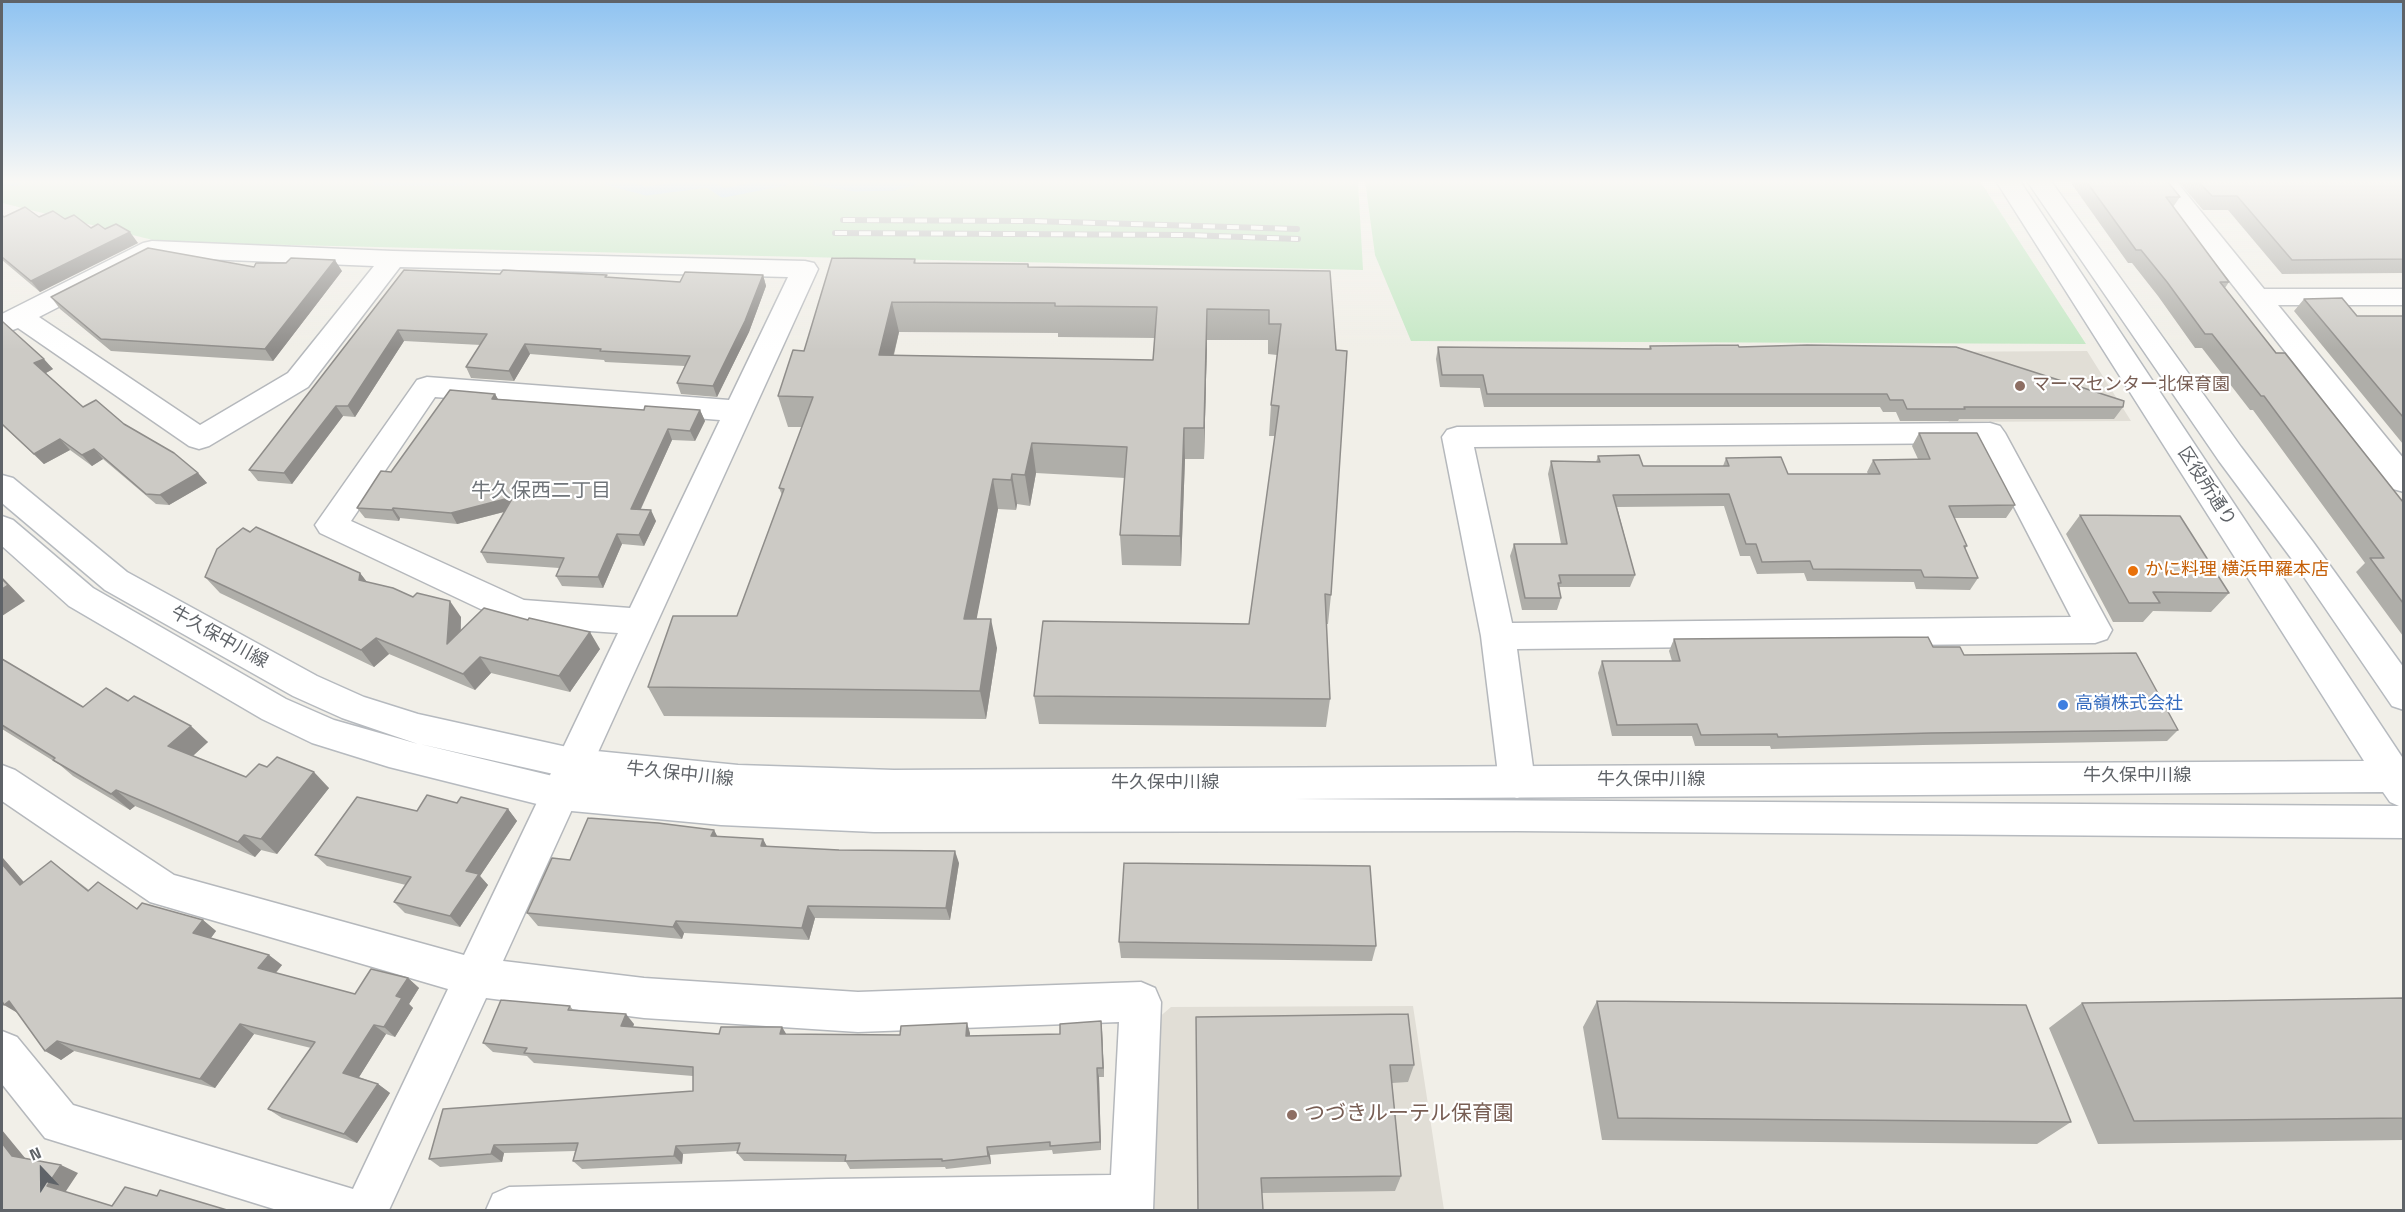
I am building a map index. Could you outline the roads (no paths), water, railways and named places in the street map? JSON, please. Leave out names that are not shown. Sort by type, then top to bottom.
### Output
[{"type":"street","name":"区役所通り","points":[[2045,238],[2400,781]]},
{"type":"street","name":"区役所通り","points":[[2079,238],[2403,696]]},
{"type":"street","points":[[2209,238],[2403,481]]},
{"type":"street","points":[[10,321],[152,249],[393,259],[805,269],[366,1210]]},
{"type":"street","points":[[10,321],[199,439],[298,380],[393,259]]},
{"type":"street","points":[[2258,297],[2403,297]]},
{"type":"street","points":[[640,622],[520,613],[331,525],[427,387],[738,411]]},
{"type":"street","points":[[1498,636],[2095,630],[1990,433],[1457,437],[1498,636],[1517,782]]},
{"type":"street","points":[[2374,444],[2403,444]]},
{"type":"street","name":"牛久保中川線","points":[[2,486],[116,581],[305,686],[354,708],[568,779],[894,786],[1517,782],[2400,781]]},
{"type":"street","name":"牛久保中川線","points":[[2,528],[81,597],[274,709],[325,732],[389,752],[568,779],[722,809],[874,816],[1517,815],[2403,822]]},
{"type":"street","points":[[2,781],[164,890],[475,977],[644,998],[858,1012],[1142,1002],[1131,1204],[828,1201],[509,1210]]},
{"type":"street","points":[[2,1052],[60,1123],[350,1210]]},
{"type":"railway","points":[[1258,238],[1298,239]]},
{"type":"place","name":"マーマセンター北保育園","points":[[2020,386]]},
{"type":"place","name":"かに料理 横浜甲羅本店","points":[[2133,571]]},
{"type":"place","name":"高嶺株式会社","points":[[2063,705]]},
{"type":"place","name":"つづきルーテル保育園","points":[[1292,1115]]},
{"type":"district","name":"牛久保西二丁目","points":[[541,492]]}]
